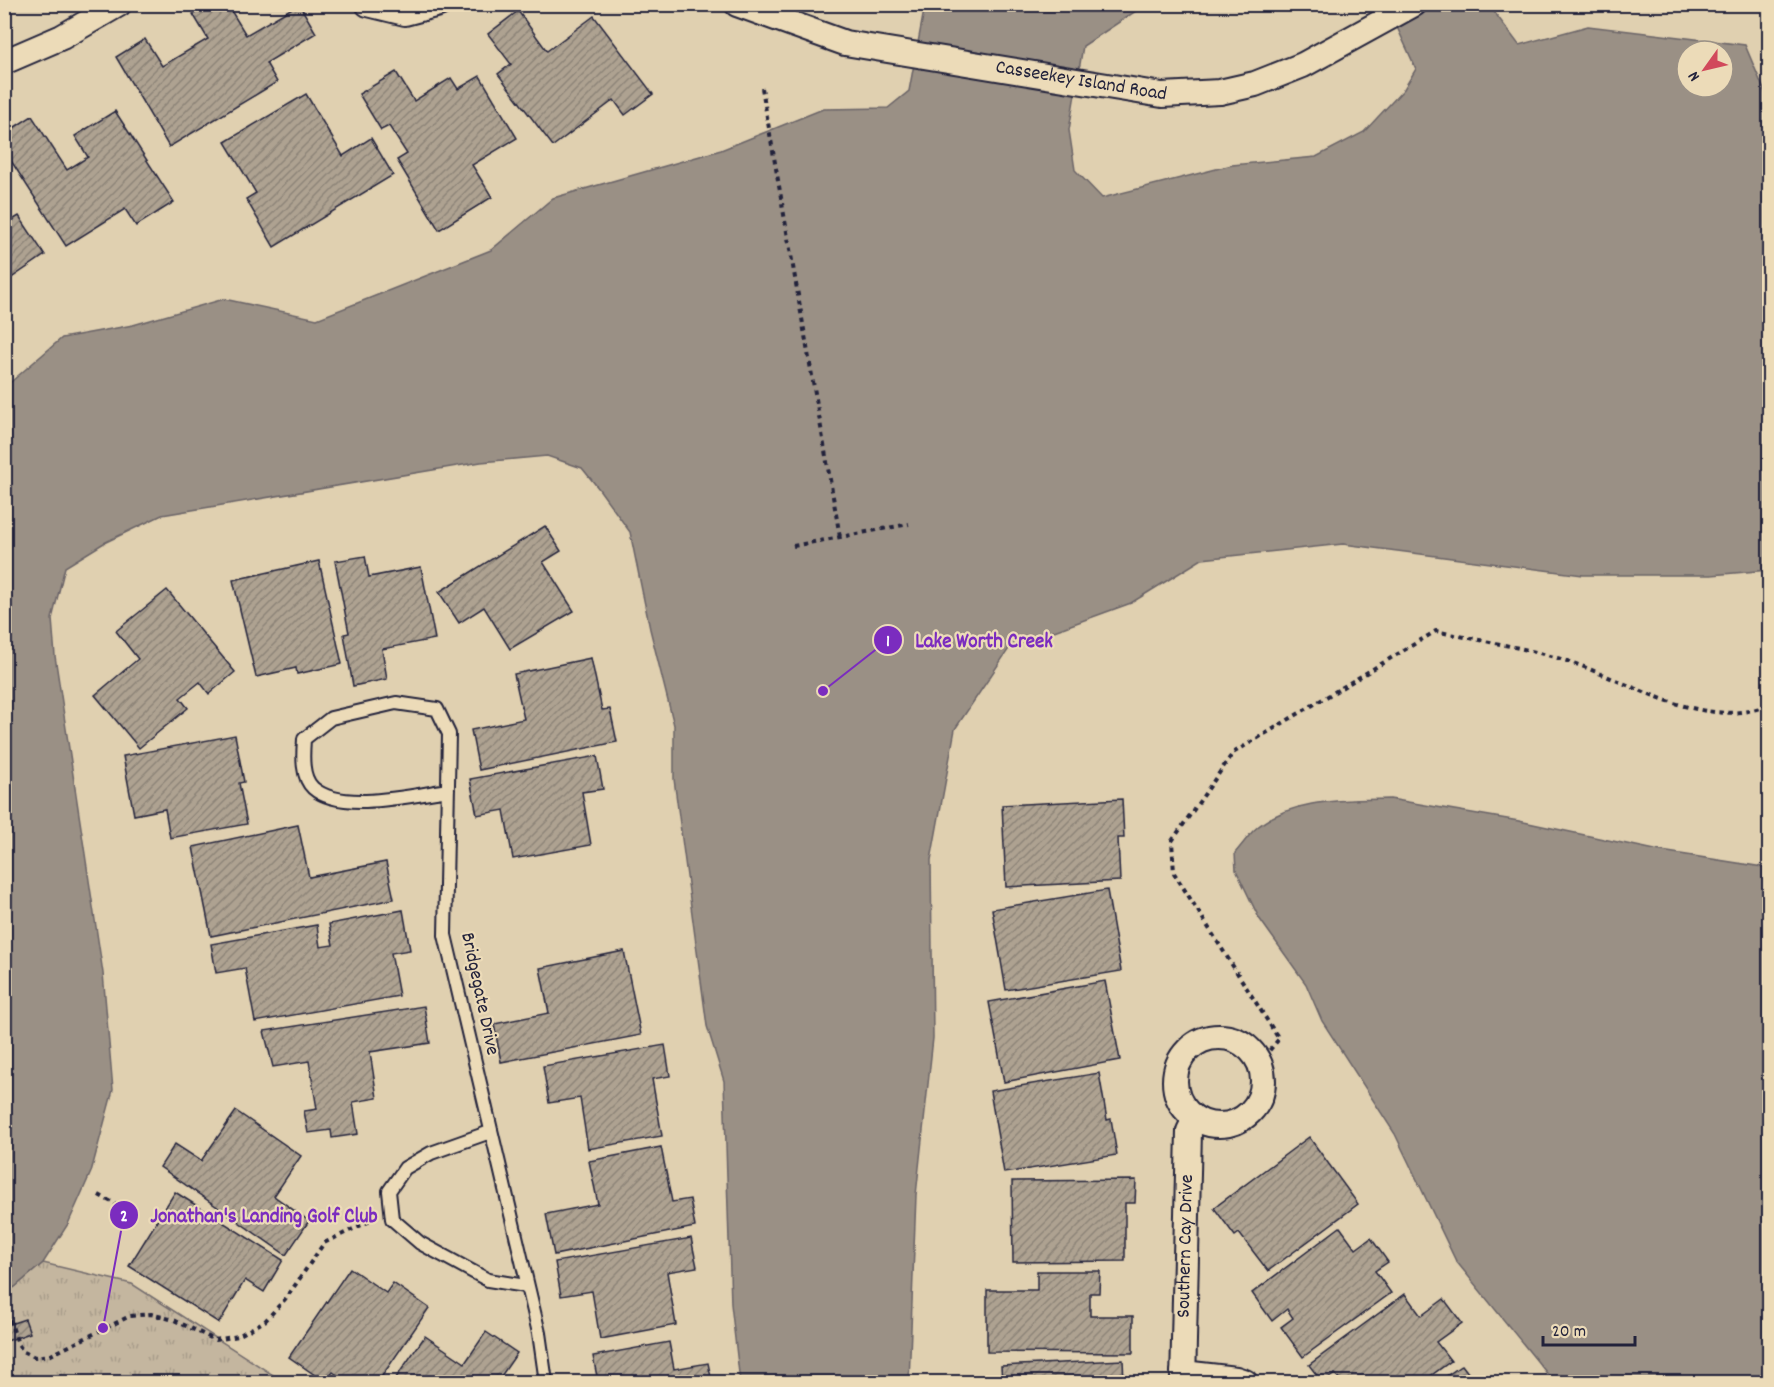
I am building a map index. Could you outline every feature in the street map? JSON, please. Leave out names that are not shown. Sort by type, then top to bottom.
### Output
[{"type":"street","points":[[4,62],[62,37],[119,4]]},
{"type":"street","points":[[368,4],[405,13],[439,4]]},
{"type":"street","name":"Casseekey Island Road","points":[[737,4],[845,44],[1162,95],[1220,92],[1255,84],[1303,65],[1414,4]]},
{"type":"street","points":[[1211,1038],[1226,1038],[1240,1043],[1251,1052],[1258,1064],[1262,1077],[1261,1091],[1256,1104],[1247,1115],[1235,1122],[1222,1125],[1195,1119],[1184,1108],[1176,1088],[1177,1066],[1185,1053],[1197,1043],[1211,1038]]},
{"type":"street","name":"Southern Cay Drive","points":[[1195,1119],[1189,1131],[1183,1378],[1236,1379],[1245,1383]]},
{"type":"lane","name":"Bridgegate Drive","points":[[448,790],[357,801],[331,799],[311,787],[302,763],[304,739],[332,718],[396,703],[437,709],[449,734],[448,790],[445,935],[539,1334],[546,1383]]},
{"type":"lane","points":[[490,1132],[431,1154],[405,1168],[389,1191],[392,1219],[420,1243],[488,1280],[526,1286]]},
{"type":"path","points":[[762,88],[840,537]]},
{"type":"path","points":[[793,546],[909,524]]},
{"type":"path","points":[[1258,1064],[1279,1039],[1174,873],[1173,862],[1172,841],[1233,753],[1436,631],[1558,658],[1684,708],[1751,712],[1770,704]]},
{"type":"path","points":[[99,1195],[124,1209]]},
{"type":"path","points":[[4,1302],[18,1344],[24,1352],[35,1357],[51,1355],[130,1316],[151,1314],[174,1320],[215,1340],[238,1336],[265,1321],[287,1297],[324,1243],[365,1221],[392,1219]]},
{"type":"green space","points":[[43,1263],[132,1284],[284,1382],[5,1382],[5,1293]]},
{"type":"shaded area","points":[[925,5],[1145,5],[1083,46],[1069,130],[1075,170],[1102,198],[1232,165],[1316,157],[1364,132],[1404,89],[1416,69],[1387,5],[1489,5],[1519,45],[1588,26],[1695,39],[1675,39],[1675,99],[1735,99],[1735,44],[1745,45],[1770,104],[1769,570],[1711,575],[1583,575],[1343,544],[1202,559],[1131,603],[1010,647],[955,729],[931,860],[933,1038],[916,1195],[909,1382],[740,1382],[731,1304],[724,1081],[707,1026],[674,779],[674,725],[650,629],[630,532],[582,468],[547,456],[481,462],[162,515],[104,543],[65,567],[52,619],[55,656],[103,973],[113,1090],[91,1172],[68,1224],[43,1263],[5,1293],[5,387],[62,338],[133,325],[224,299],[317,319],[491,250],[553,198],[721,150],[823,109],[888,108],[909,91]]},
{"type":"shaded area","points":[[1390,799],[1519,821],[1655,850],[1769,868],[1769,1382],[1554,1382],[1456,1261],[1395,1134],[1322,1021],[1306,984],[1259,918],[1236,870],[1235,853],[1253,831],[1267,820],[1283,812],[1318,803]]},
{"type":"building","points":[[208,4],[227,4],[246,35],[299,4],[316,33],[266,63],[277,82],[169,147],[116,57],[145,39],[162,66],[208,39],[193,14]]},
{"type":"building","points":[[518,11],[547,51],[594,16],[653,94],[625,115],[614,100],[553,146],[498,74],[511,64],[488,34]]},
{"type":"building","points":[[396,72],[414,101],[451,78],[458,89],[480,76],[517,138],[472,165],[492,197],[439,230],[397,160],[407,154],[389,126],[381,130],[359,94]]},
{"type":"building","points":[[306,94],[343,156],[371,138],[393,175],[274,247],[246,199],[256,193],[225,142]]},
{"type":"building","points":[[115,111],[174,202],[136,226],[125,209],[66,246],[4,150],[4,134],[32,116],[67,170],[88,157],[75,136]]},
{"type":"building","points":[[19,216],[45,255],[4,283],[4,225]]},
{"type":"building","points":[[545,526],[561,551],[543,562],[574,611],[510,649],[484,607],[459,623],[439,592]]},
{"type":"building","points":[[365,556],[369,577],[421,567],[435,639],[382,649],[387,679],[353,686],[344,634],[349,633],[335,561]]},
{"type":"building","points":[[319,561],[342,664],[297,674],[296,668],[256,677],[233,580]]},
{"type":"building","points":[[167,590],[235,672],[209,694],[200,682],[180,698],[188,708],[139,748],[95,695],[138,659],[116,631]]},
{"type":"building","points":[[591,658],[602,710],[610,709],[617,742],[479,770],[471,730],[524,719],[514,674]]},
{"type":"building","points":[[235,735],[244,782],[239,783],[247,824],[170,838],[165,809],[134,815],[123,756]]},
{"type":"building","points":[[597,756],[603,789],[582,792],[591,845],[513,859],[504,810],[477,815],[470,779]]},
{"type":"building","points":[[1122,799],[1124,838],[1118,838],[1120,881],[1006,887],[1002,805]]},
{"type":"building","points":[[298,825],[309,877],[386,862],[394,899],[211,936],[193,847]]},
{"type":"building","points":[[1107,890],[1121,971],[1006,990],[992,909]]},
{"type":"building","points":[[403,910],[410,950],[391,953],[399,996],[255,1022],[245,968],[216,973],[211,944],[317,925],[320,947],[333,945],[329,924]]},
{"type":"building","points":[[624,951],[641,1035],[501,1062],[494,1024],[549,1013],[540,968]]},
{"type":"building","points":[[1105,981],[1120,1060],[1004,1082],[989,1002]]},
{"type":"building","points":[[424,1006],[430,1043],[370,1052],[377,1098],[353,1102],[358,1134],[332,1138],[331,1130],[308,1133],[304,1111],[317,1109],[309,1061],[273,1067],[264,1031]]},
{"type":"building","points":[[665,1045],[670,1076],[652,1079],[662,1136],[588,1149],[580,1098],[549,1103],[543,1066]]},
{"type":"building","points":[[1099,1073],[1107,1120],[1111,1119],[1117,1155],[1004,1173],[990,1091]]},
{"type":"building","points":[[236,1111],[301,1156],[274,1196],[309,1221],[286,1255],[160,1167],[175,1144],[201,1161]]},
{"type":"building","points":[[1309,1137],[1358,1204],[1268,1271],[1239,1233],[1235,1236],[1214,1208]]},
{"type":"building","points":[[661,1147],[672,1202],[690,1199],[695,1227],[554,1255],[546,1214],[598,1204],[589,1161]]},
{"type":"building","points":[[1136,1180],[1135,1203],[1125,1203],[1125,1261],[1013,1262],[1012,1181]]},
{"type":"building","points":[[175,1192],[283,1260],[264,1292],[245,1280],[219,1323],[129,1266]]},
{"type":"building","points":[[1340,1227],[1356,1249],[1371,1238],[1388,1262],[1375,1271],[1391,1293],[1303,1357],[1281,1327],[1293,1318],[1287,1309],[1272,1321],[1252,1293]]},
{"type":"building","points":[[691,1238],[697,1267],[667,1272],[676,1325],[600,1339],[592,1291],[561,1296],[555,1262]]},
{"type":"building","points":[[350,1268],[386,1293],[393,1283],[429,1308],[378,1382],[347,1382],[333,1372],[325,1382],[289,1357]]},
{"type":"building","points":[[1037,1271],[1100,1271],[1099,1293],[1090,1293],[1090,1316],[1133,1316],[1133,1353],[987,1352],[987,1290],[1037,1290]]},
{"type":"building","points":[[1405,1294],[1421,1316],[1444,1299],[1462,1323],[1436,1342],[1451,1361],[1422,1382],[1342,1382],[1335,1374],[1322,1382],[1309,1365]]},
{"type":"building","points":[[25,1319],[30,1333],[4,1342],[4,1326]]},
{"type":"building","points":[[486,1332],[517,1353],[497,1382],[393,1382],[425,1336],[465,1363]]},
{"type":"building","points":[[669,1342],[674,1369],[708,1363],[712,1382],[598,1382],[593,1356]]},
{"type":"building","points":[[1123,1360],[1124,1382],[1002,1382],[1001,1366]]},
{"type":"building","points":[[1462,1365],[1475,1382],[1438,1382]]},
{"type":"place","name":"Lake Worth Creek","points":[[823,691]]},
{"type":"place","name":"Jonathan's Landing Golf Club","points":[[103,1328]]}]
